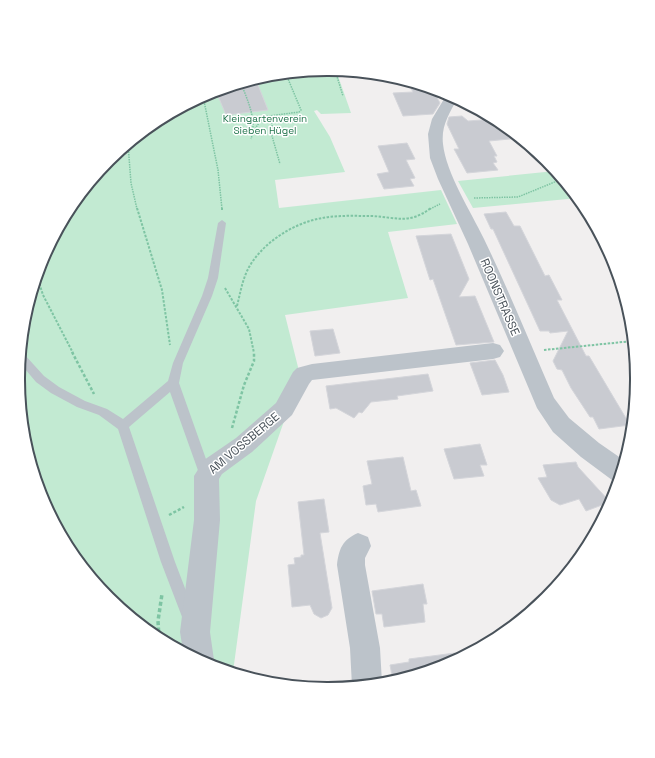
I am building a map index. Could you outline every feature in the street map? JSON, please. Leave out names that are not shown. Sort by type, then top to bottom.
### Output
[{"type":"street","name":"ROONSTRASSE","points":[[448,102],[437,121],[435,135],[442,172],[457,199],[545,402],[561,425],[590,450],[616,469]]},
{"type":"street","name":"AM VOSSBERGE","points":[[207,485],[213,468],[244,445],[284,409],[301,378],[305,374],[493,351]]},
{"type":"street","points":[[197,646],[207,520],[207,485]]},
{"type":"street","points":[[358,546],[352,554],[351,565],[365,648],[367,679]]},
{"type":"lane","points":[[207,485],[173,383],[178,363],[208,296],[213,278],[222,223]]},
{"type":"lane","points":[[26,363],[40,379],[54,390],[81,404],[103,412],[123,426],[197,646]]},
{"type":"lane","points":[[123,426],[173,383]]},
{"type":"path","points":[[337,76],[343,96]]},
{"type":"path","points":[[254,118],[299,112],[301,110],[288,79]]},
{"type":"path","points":[[243,89],[254,118],[255,129]]},
{"type":"path","points":[[204,103],[218,170],[222,223]]},
{"type":"path","points":[[272,116],[272,136],[280,164]]},
{"type":"path","points":[[251,139],[262,118]]},
{"type":"path","points":[[129,151],[132,183],[140,221],[162,290],[171,353],[178,363]]},
{"type":"path","points":[[230,432],[244,385],[254,361],[254,352],[249,329],[237,306],[245,277],[258,256],[278,238],[296,226],[322,218],[414,218],[422,215],[436,204],[457,199],[518,197],[556,181]]},
{"type":"path","points":[[40,285],[43,295],[103,412]]},
{"type":"path","points":[[522,348],[539,350],[627,342]]},
{"type":"path","points":[[155,523],[207,485]]},
{"type":"path","points":[[159,631],[158,620],[168,562]]},
{"type":"green space","name":"Kleingartenverein Sieben Hügel","points":[[308,77],[338,77],[351,113],[321,114],[317,110],[314,111],[330,137],[345,172],[275,180],[279,208],[441,190],[457,224],[388,232],[408,298],[285,315],[298,367],[296,387],[256,501],[234,666],[176,641],[143,619],[100,578],[76,547],[56,513],[35,457],[28,418],[25,379],[31,320],[35,301],[48,263],[56,245],[76,211],[100,180],[143,139],[176,117],[230,93],[268,82]]},
{"type":"green space","points":[[547,172],[570,199],[473,208],[458,181]]},
{"type":"building","points":[[258,85],[268,110],[226,115],[219,97]]},
{"type":"building","points":[[411,89],[437,98],[440,103],[433,114],[403,116],[393,93],[413,92]]},
{"type":"building","points":[[462,116],[468,121],[484,120],[512,139],[489,141],[497,156],[494,156],[497,162],[493,163],[498,170],[467,173],[454,149],[459,149],[447,124],[449,117]]},
{"type":"building","points":[[407,143],[415,159],[406,160],[415,178],[410,179],[414,186],[384,189],[377,174],[389,172],[378,146]]},
{"type":"building","points":[[506,212],[514,226],[520,226],[545,276],[549,275],[562,300],[557,300],[586,356],[589,356],[627,420],[626,426],[599,429],[593,417],[590,417],[571,388],[562,370],[557,369],[553,361],[568,331],[550,333],[549,331],[540,331],[493,229],[491,229],[484,214]]},
{"type":"building","points":[[451,234],[469,279],[459,297],[475,296],[494,342],[456,345],[433,279],[430,280],[416,236]]},
{"type":"building","points":[[333,329],[340,353],[315,356],[310,331]]},
{"type":"building","points":[[495,360],[503,375],[509,392],[482,395],[470,363]]},
{"type":"building","points":[[428,374],[433,391],[397,396],[398,399],[371,402],[362,413],[359,412],[354,418],[336,408],[330,409],[326,386]]},
{"type":"building","points":[[480,444],[487,465],[480,465],[484,476],[454,479],[444,449]]},
{"type":"building","points":[[403,457],[411,491],[416,490],[421,506],[378,512],[376,504],[366,505],[363,486],[372,484],[367,461]]},
{"type":"building","points":[[576,462],[578,467],[606,498],[603,505],[586,511],[579,499],[560,505],[551,500],[538,478],[547,477],[543,465]]},
{"type":"building","points":[[324,499],[329,532],[320,533],[332,608],[328,615],[321,618],[314,614],[310,605],[292,607],[288,565],[295,564],[294,558],[304,555],[298,502]]},
{"type":"building","points":[[423,584],[427,604],[423,604],[425,622],[384,627],[382,614],[376,614],[372,591]]},
{"type":"building","points":[[454,653],[425,665],[392,675],[390,665],[409,662],[409,659]]}]
